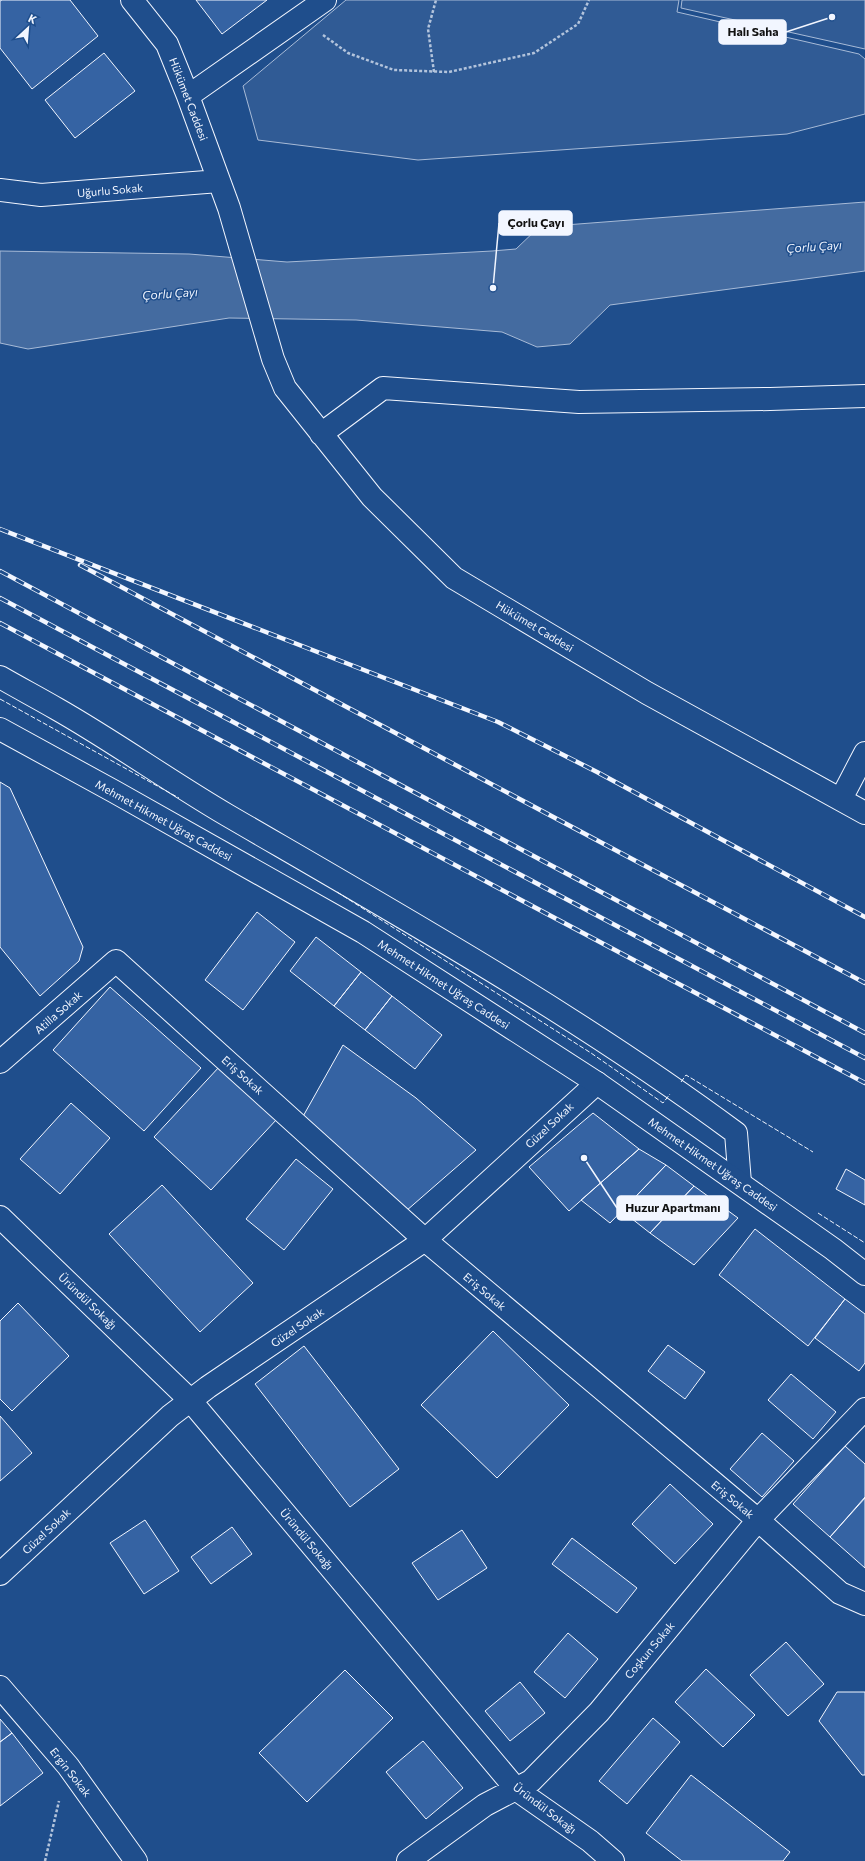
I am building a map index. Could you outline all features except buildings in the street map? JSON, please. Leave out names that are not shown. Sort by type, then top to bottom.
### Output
[{"type":"street","name":"Hükümet Caddesi","points":[[132,0],[167,44],[188,96],[229,208],[273,359],[285,388],[372,497],[454,578],[647,693],[865,813]]},
{"type":"street","points":[[188,96],[325,0]]},
{"type":"street","name":"Uğurlu Sokak","points":[[0,190],[41,195],[219,181]]},
{"type":"street","points":[[321,434],[383,388],[579,402],[865,396]]},
{"type":"street","points":[[0,677],[58,709],[220,811],[381,905],[570,1019],[675,1088],[736,1133],[740,1183]]},
{"type":"street","name":"Mehmet Hikmet Uğraş Caddesi","points":[[0,729],[363,932],[597,1082],[833,1249],[865,1274]]},
{"type":"street","points":[[841,799],[865,753]]},
{"type":"street","name":"Atilla Sokak","points":[[0,1062],[116,961]]},
{"type":"street","name":"Eriş Sokak","points":[[116,961],[425,1240],[758,1520],[840,1594],[865,1604]]},
{"type":"street","name":"Güzel Sokak","points":[[0,1574],[170,1416],[190,1400],[425,1240],[597,1082]]},
{"type":"street","name":"Üründül Sokağı","points":[[0,1217],[190,1400],[517,1790],[590,1841],[613,1861]]},
{"type":"street","name":"Coşkun Sokak","points":[[408,1861],[485,1805],[517,1790],[531,1781],[598,1712],[758,1520],[865,1409]]},
{"type":"street","name":"Ergin Sokak","points":[[0,1687],[68,1766],[136,1861]]},
{"type":"path","points":[[434,72],[428,29],[436,0]]},
{"type":"path","points":[[318,32],[348,53],[394,70],[449,72],[534,53],[578,24],[589,0]]},
{"type":"path","points":[[45,1861],[68,1766]]},
{"type":"shaded area","points":[[346,0],[679,0],[677,12],[859,54],[865,59],[865,114],[787,134],[418,160],[258,140],[243,86]]},
{"type":"shaded area","points":[[682,0],[865,0],[865,49],[681,8]]},
{"type":"water","points":[[865,202],[865,271],[610,305],[570,344],[537,347],[502,332],[356,320],[229,318],[28,349],[0,343],[0,251],[189,254],[287,262],[492,251],[516,249],[539,227]]},
{"type":"railway","points":[[0,529],[498,722],[597,772],[865,917]]},
{"type":"railway","points":[[80,565],[865,983]]},
{"type":"railway","points":[[0,571],[865,1033]]},
{"type":"railway","points":[[0,598],[865,1058]]},
{"type":"railway","points":[[0,623],[865,1083]]},
{"type":"fence","points":[[0,699],[179,798]]},
{"type":"fence","points":[[337,892],[591,1053],[663,1103],[670,1094]]},
{"type":"fence","points":[[681,1082],[686,1075],[813,1152]]},
{"type":"fence","points":[[818,1213],[865,1243]]},
{"type":"place","name":"Halı Saha","points":[[832,17]]},
{"type":"place","name":"Çorlu Çayı","points":[[493,288]]},
{"type":"place","name":"Huzur Apartmanı","points":[[584,1158]]}]
